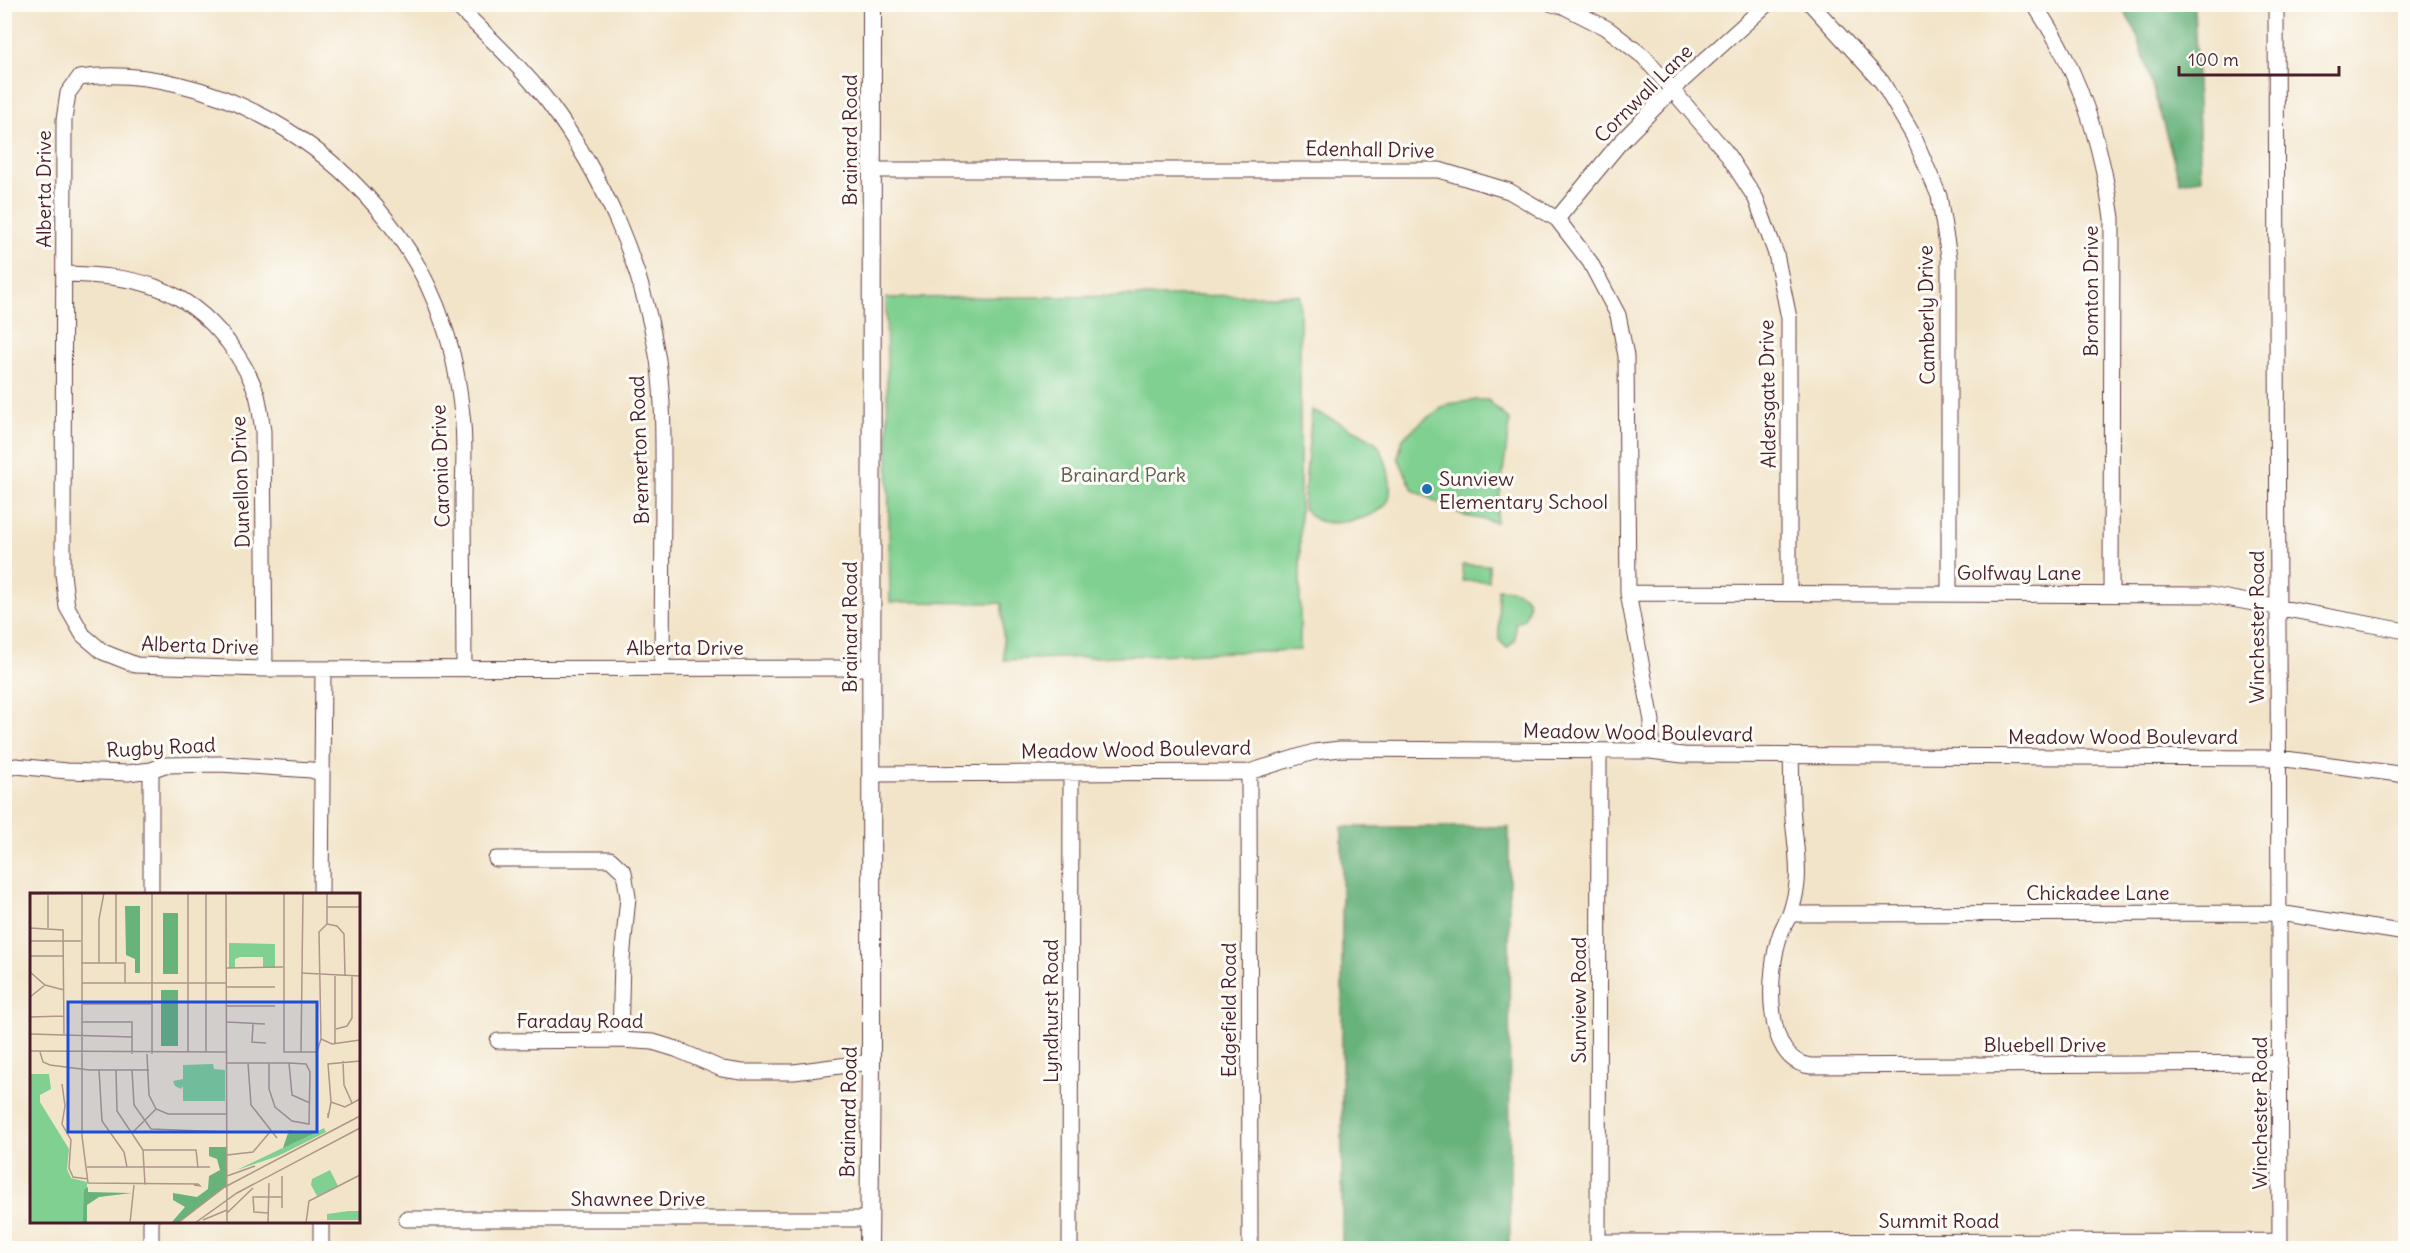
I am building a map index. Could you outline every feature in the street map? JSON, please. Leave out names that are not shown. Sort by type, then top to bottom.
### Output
[{"type":"main road","name":"Brainard Road","points":[[869,1248],[872,4]]},
{"type":"street","name":"Bremerton Road","points":[[455,4],[503,50],[549,103],[584,156],[610,204],[633,257],[648,308],[658,361],[663,414],[663,668]]},
{"type":"street","name":"Aldersgate Drive","points":[[1552,4],[1563,6],[1608,29],[1644,57],[1725,151],[1756,199],[1776,254],[1789,318],[1789,593]]},
{"type":"street","name":"Cornwall Lane","points":[[1557,219],[1618,145],[1672,90],[1767,4]]},
{"type":"street","name":"Camberly Drive","points":[[1811,4],[1882,82],[1913,135],[1939,196],[1949,257],[1949,593]]},
{"type":"street","name":"Bromton Drive","points":[[2034,4],[2063,52],[2084,100],[2106,178],[2112,218],[2111,593]]},
{"type":"street","name":"Winchester Road","points":[[2276,4],[2280,1245]]},
{"type":"street","name":"Caronia Drive","points":[[68,93],[79,78],[105,75],[137,77],[187,87],[244,105],[289,131],[338,168],[373,202],[401,240],[426,283],[444,326],[455,368],[463,417],[464,668]]},
{"type":"street","name":"Alberta Drive","points":[[68,93],[64,120],[63,574],[67,607],[83,635],[103,652],[135,665],[265,669],[871,668]]},
{"type":"street","name":"Edenhall Drive","points":[[871,170],[1439,170],[1509,191],[1557,219],[1590,262],[1618,315],[1626,356],[1628,593],[1652,721],[1650,751]]},
{"type":"street","name":"Dunellon Drive","points":[[65,274],[108,276],[150,285],[183,298],[213,323],[238,356],[256,394],[263,431],[265,669]]},
{"type":"street","name":"Golfway Lane","points":[[1628,593],[2210,595],[2406,631]]},
{"type":"street","points":[[321,893],[323,669]]},
{"type":"street","name":"Meadow Wood Boulevard","points":[[871,774],[1249,772],[1305,755],[1340,749],[1650,751],[1683,755],[2278,758],[2406,775]]},
{"type":"street","name":"Sunview Road","points":[[1598,1245],[1599,751]]},
{"type":"street","points":[[1790,914],[1797,883],[1791,755]]},
{"type":"street","name":"Rugby Road","points":[[4,769],[16,766],[67,771],[128,773],[151,770],[165,765],[220,764],[311,770],[321,773]]},
{"type":"street","points":[[151,770],[151,893]]},
{"type":"street","name":"Edgefield Road","points":[[1249,772],[1250,1248]]},
{"type":"street","name":"Lyndhurst Road","points":[[1070,1248],[1071,773]]},
{"type":"street","points":[[496,860],[610,859],[624,872],[628,897],[622,960],[620,1040]]},
{"type":"street","name":"Chickadee Lane","points":[[1790,914],[2278,913],[2406,933]]},
{"type":"street","name":"Bluebell Drive","points":[[1790,914],[1780,934],[1773,963],[1774,1019],[1779,1041],[1786,1052],[1795,1061],[1811,1066],[2280,1063]]},
{"type":"street","name":"Faraday Road","points":[[498,1041],[653,1042],[722,1069],[742,1072],[794,1072],[871,1062]]},
{"type":"street","name":"Shawnee Drive","points":[[406,1219],[869,1219]]},
{"type":"street","points":[[151,1223],[151,1248]]},
{"type":"street","points":[[321,1223],[321,1248]]},
{"type":"street","name":"Summit Road","points":[[1598,1245],[2280,1245]]},
{"type":"green space","points":[[2120,5],[2194,5],[2201,179],[2180,182],[2136,31]]},
{"type":"green space","name":"Brainard Park","points":[[1300,295],[1300,650],[1004,660],[1002,603],[890,602],[886,298]]},
{"type":"green space","points":[[1488,400],[1510,421],[1496,522],[1465,516],[1413,490],[1398,458],[1403,438],[1425,419],[1448,404]]},
{"type":"green space","points":[[1312,410],[1357,431],[1377,444],[1384,457],[1390,482],[1389,498],[1381,509],[1364,518],[1333,523],[1317,520],[1303,508]]},
{"type":"green space","points":[[1462,565],[1489,565],[1489,581],[1463,581]]},
{"type":"green space","points":[[1498,589],[1518,592],[1527,599],[1529,604],[1524,618],[1515,624],[1515,640],[1507,648],[1499,640]]},
{"type":"green space","points":[[1342,827],[1509,827],[1510,1248],[1342,1248]]},
{"type":"place","name":"Sunview Elementary School","points":[[1427,489]]}]
